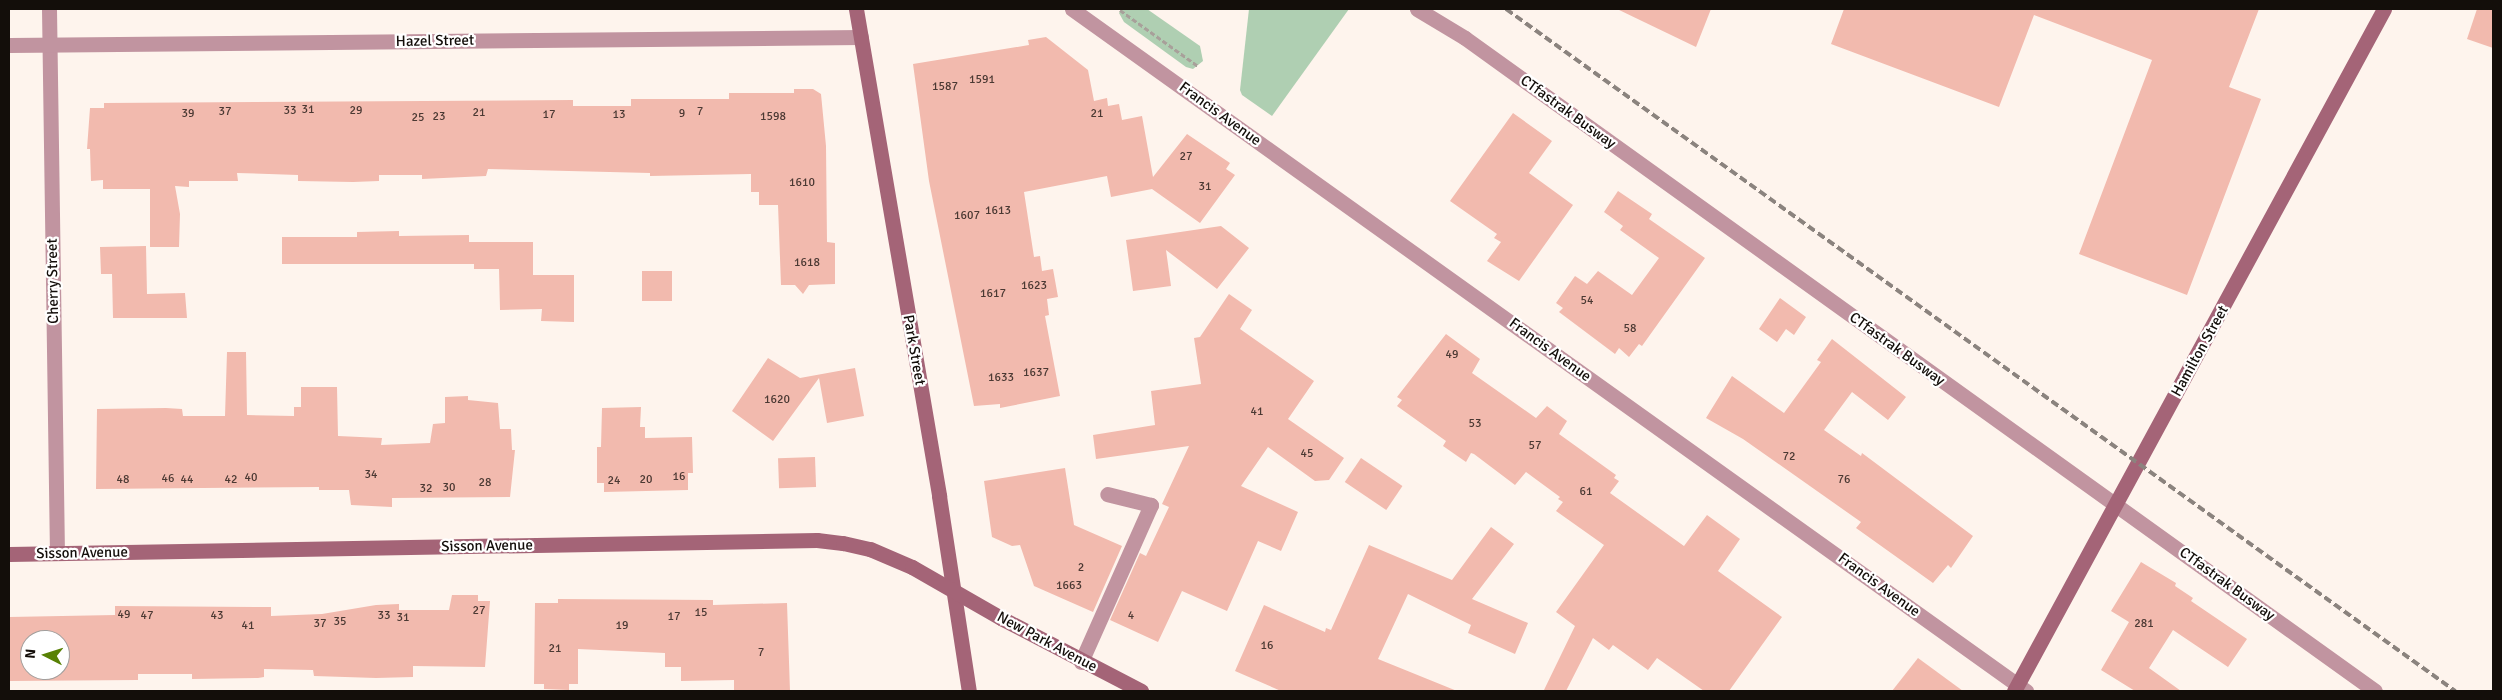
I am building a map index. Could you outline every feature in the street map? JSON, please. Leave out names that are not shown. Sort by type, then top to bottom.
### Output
[{"type":"main road","name":"Park Street","points":[[856,9],[954,590],[969,691]]},
{"type":"main road","name":"Hamilton Street","points":[[2019,689],[2384,9]]},
{"type":"main road","name":"Sisson Avenue","points":[[9,554],[817,540],[870,549],[912,567],[954,590]]},
{"type":"main road","name":"New Park Avenue","points":[[954,590],[1081,662],[1141,691]]},
{"type":"street","name":"Cherry Street","points":[[49,9],[58,553]]},
{"type":"street","name":"Francis Avenue","points":[[1072,9],[2019,689]]},
{"type":"street","name":"CTfastrak Busway","points":[[1418,9],[1473,44],[2375,691]]},
{"type":"street","name":"Hazel Street","points":[[9,45],[861,37]]},
{"type":"street","points":[[1081,662],[1151,505],[1107,494]]},
{"type":"path","points":[[1120,10],[1198,66]]},
{"type":"green space","points":[[1122,9],[1147,9],[1200,46],[1203,61],[1193,69],[1186,67],[1124,22],[1119,13]]},
{"type":"green space","points":[[1249,9],[1349,9],[1272,116],[1242,95],[1240,90]]},
{"type":"building","points":[[1617,9],[1711,9],[1696,47]]},
{"type":"building","points":[[1844,9],[2259,9],[2229,87],[2261,99],[2187,295],[2079,254],[2152,60],[2034,15],[1999,107],[1831,44]]},
{"type":"building","points":[[2477,9],[2493,9],[2493,48],[2467,39]]},
{"type":"building","points":[[1046,37],[1088,70],[1094,101],[1107,98],[1108,106],[1119,104],[1122,120],[1142,116],[1153,177],[1187,134],[1230,163],[1226,169],[1235,175],[1200,223],[1152,189],[1111,197],[1107,176],[1024,192],[1034,257],[1040,256],[1042,271],[1053,269],[1058,297],[1047,299],[1049,315],[1045,316],[1060,396],[1000,408],[1000,404],[974,406],[929,181],[913,64],[1029,45],[1028,40]]},
{"type":"building","points":[[794,89],[813,89],[821,94],[826,146],[827,242],[835,243],[835,284],[809,285],[803,294],[795,285],[781,285],[778,205],[759,205],[759,192],[751,192],[751,174],[650,176],[650,173],[488,169],[486,176],[422,179],[422,175],[379,175],[379,181],[353,182],[298,181],[298,175],[237,173],[238,181],[189,181],[189,187],[175,186],[180,214],[179,247],[150,247],[150,189],[103,189],[103,180],[91,181],[90,149],[87,149],[90,108],[104,108],[104,103],[573,100],[573,106],[631,106],[631,99],[729,99],[729,93],[794,93]]},
{"type":"building","points":[[1513,113],[1552,141],[1529,173],[1573,205],[1519,281],[1487,261],[1501,242],[1494,238],[1497,234],[1450,201]]},
{"type":"building","points":[[1618,191],[1652,214],[1649,219],[1705,258],[1642,346],[1639,344],[1629,357],[1619,348],[1615,354],[1559,312],[1563,308],[1556,303],[1575,276],[1587,284],[1598,271],[1632,295],[1659,258],[1620,230],[1623,226],[1604,212]]},
{"type":"building","points":[[1221,226],[1249,248],[1217,289],[1166,250],[1171,286],[1133,291],[1126,240]]},
{"type":"building","points":[[399,231],[399,236],[469,235],[469,242],[533,242],[533,275],[574,275],[574,322],[541,321],[542,309],[500,310],[499,269],[474,269],[474,264],[282,264],[282,237],[357,237],[357,232]]},
{"type":"building","points":[[146,246],[147,294],[185,293],[187,318],[113,318],[112,274],[101,274],[100,247]]},
{"type":"building","points":[[642,271],[672,271],[672,301],[642,301]]},
{"type":"building","points":[[1229,294],[1252,310],[1240,329],[1314,381],[1288,419],[1344,458],[1329,480],[1315,481],[1268,447],[1241,486],[1298,512],[1281,551],[1258,541],[1227,611],[1182,591],[1158,642],[1110,620],[1140,553],[1146,556],[1169,507],[1162,504],[1189,446],[1096,459],[1093,435],[1155,425],[1151,391],[1201,384],[1194,338],[1200,337]]},
{"type":"building","points":[[1780,298],[1806,317],[1794,335],[1786,329],[1777,342],[1759,329]]},
{"type":"building","points":[[1446,334],[1480,359],[1472,373],[1536,418],[1547,406],[1567,421],[1559,434],[1616,475],[1614,478],[1619,481],[1610,493],[1684,546],[1707,515],[1740,539],[1718,571],[1782,617],[1729,691],[1704,691],[1657,658],[1648,670],[1613,645],[1609,650],[1593,638],[1566,691],[1544,690],[1575,626],[1556,612],[1604,545],[1556,511],[1563,502],[1558,499],[1560,497],[1526,472],[1515,485],[1474,454],[1471,453],[1466,462],[1443,446],[1446,441],[1397,406],[1402,400],[1397,397]]},
{"type":"building","points":[[1832,339],[1906,397],[1888,420],[1852,392],[1824,430],[1861,456],[1862,453],[1973,536],[1951,568],[1948,565],[1933,583],[1856,528],[1861,522],[1743,439],[1706,418],[1732,376],[1784,413],[1821,362],[1817,360]]},
{"type":"building","points":[[227,352],[246,352],[247,415],[294,416],[294,407],[301,407],[301,387],[337,387],[338,436],[382,438],[381,445],[430,443],[433,424],[445,423],[445,397],[468,396],[468,400],[498,403],[500,429],[511,429],[512,450],[515,450],[510,497],[392,498],[392,507],[351,505],[349,490],[319,490],[319,487],[96,489],[97,409],[166,408],[182,409],[183,416],[225,416]]},
{"type":"building","points":[[768,358],[800,378],[855,368],[864,416],[827,423],[819,378],[773,441],[732,411]]},
{"type":"building","points":[[641,407],[640,427],[645,427],[645,438],[692,437],[693,473],[688,473],[688,490],[604,492],[604,483],[597,483],[597,447],[601,447],[602,408]]},
{"type":"building","points":[[815,457],[816,487],[779,488],[778,458]]},
{"type":"building","points":[[1361,458],[1402,486],[1386,510],[1345,482]]},
{"type":"building","points":[[1065,468],[1074,525],[1122,546],[1093,612],[1034,586],[1020,545],[1012,546],[992,537],[984,481]]},
{"type":"building","points":[[1491,527],[1514,544],[1472,599],[1528,623],[1515,654],[1468,633],[1471,625],[1408,594],[1378,659],[1457,691],[1281,691],[1235,671],[1264,605],[1325,632],[1326,628],[1331,630],[1369,545],[1452,580]]},
{"type":"building","points":[[2141,562],[2176,583],[2175,586],[2193,598],[2191,601],[2247,639],[2228,667],[2173,630],[2149,668],[2181,691],[2135,691],[2101,670],[2129,622],[2111,611]]},
{"type":"building","points":[[452,595],[478,595],[478,601],[490,601],[485,667],[413,666],[413,677],[314,676],[313,670],[264,669],[264,677],[258,678],[192,679],[192,674],[138,674],[138,680],[9,681],[9,617],[115,615],[115,606],[271,607],[271,616],[322,614],[376,605],[399,604],[399,610],[449,610]]},
{"type":"building","points":[[558,599],[713,600],[713,605],[787,603],[790,691],[734,691],[734,680],[681,681],[681,667],[665,667],[665,653],[578,649],[578,684],[569,684],[569,690],[544,689],[544,684],[534,684],[535,603],[558,603]]},
{"type":"building","points":[[1918,658],[1963,691],[1892,691]]},
{"type":"railway","points":[[1506,9],[2455,691]]}]
